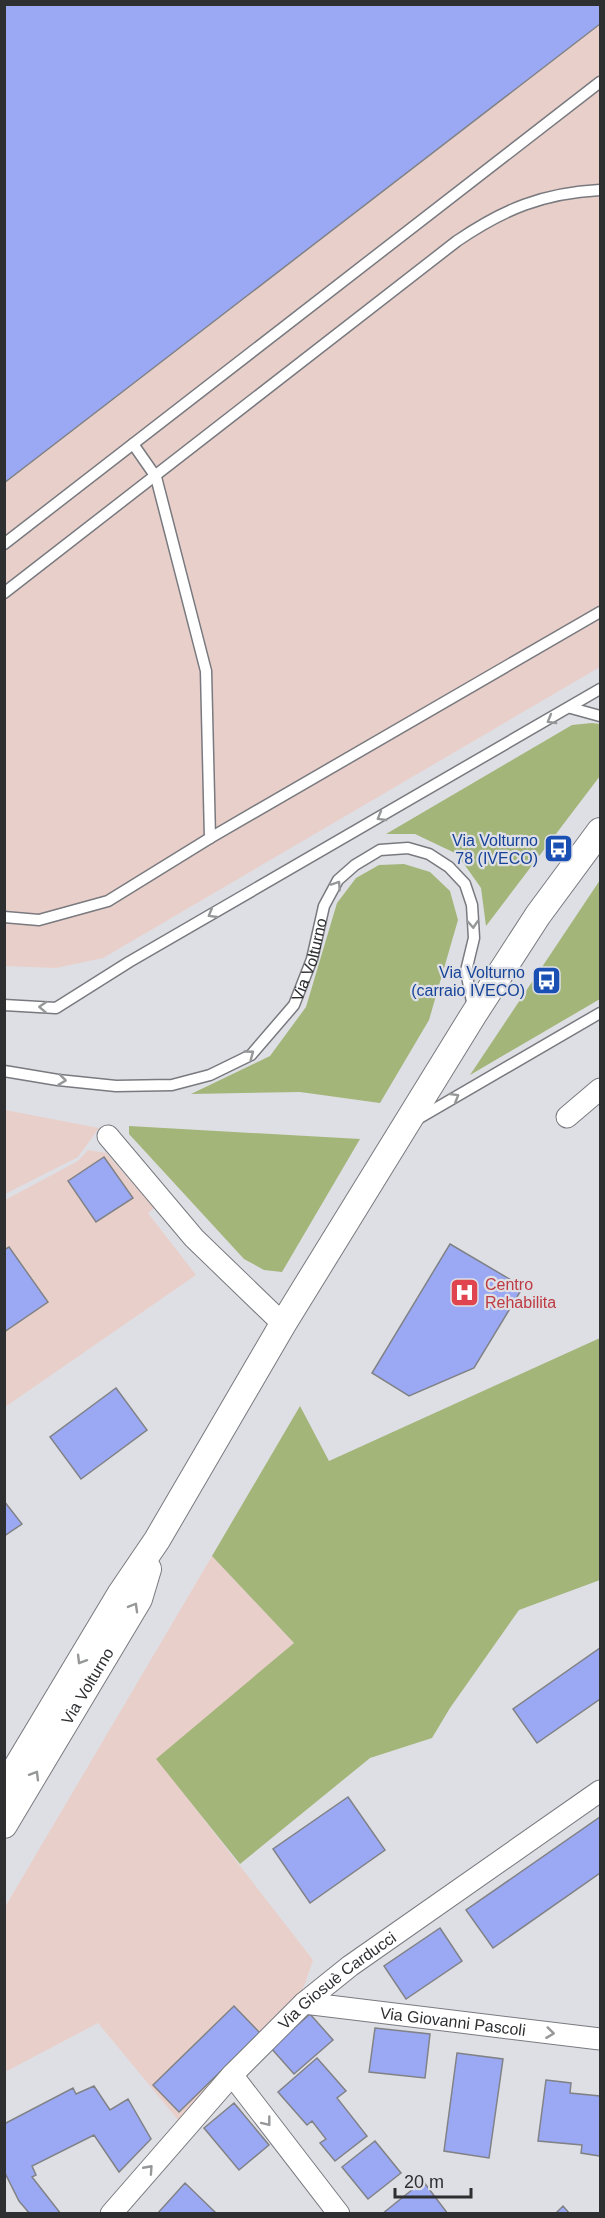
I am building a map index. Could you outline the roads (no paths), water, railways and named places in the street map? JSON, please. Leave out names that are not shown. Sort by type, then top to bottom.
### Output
[{"type":"street","name":"Via Volturno","points":[[4,1788],[121,1593],[157,1540],[283,1324],[474,1014],[538,915],[600,831]]},
{"type":"street","points":[[567,1117],[600,1089]]},
{"type":"street","points":[[108,1136],[194,1238],[283,1324]]},
{"type":"street","name":"Via Volturno","points":[[4,1825],[139,1599],[157,1540]]},
{"type":"street","name":"Via Giosuè Carducci","points":[[111,2214],[232,2075],[304,2003],[350,1966],[600,1791]]},
{"type":"street","name":"Via Giovanni Pascoli","points":[[304,2003],[600,2039]]},
{"type":"street","points":[[232,2075],[339,2214]]},
{"type":"lane","points":[[4,544],[600,82]]},
{"type":"lane","points":[[4,593],[457,241],[492,217],[528,202],[568,191],[600,190]]},
{"type":"lane","points":[[133,444],[156,477],[206,671],[210,838]]},
{"type":"lane","points":[[4,917],[39,920],[108,901],[210,838],[600,612]]},
{"type":"lane","points":[[4,1005],[56,1008],[129,962],[571,708],[600,689]]},
{"type":"lane","points":[[571,708],[600,716]]},
{"type":"lane","name":"Via Volturno","points":[[4,1071],[116,1086],[172,1085],[210,1075],[251,1056],[294,1005],[312,959],[324,906],[338,880],[380,850],[408,848],[429,854],[449,867],[465,884],[472,905],[474,938],[466,972],[474,1014]]},
{"type":"lane","points":[[405,1126],[600,1013]]},
{"type":"place","name":"Via Volturno 78 (IVECO)","points":[[559,849]]},
{"type":"place","name":"Via Volturno (carraio IVECO)","points":[[546,981]]},
{"type":"place","name":"Centro Rehabilita","points":[[464,1293]]}]
